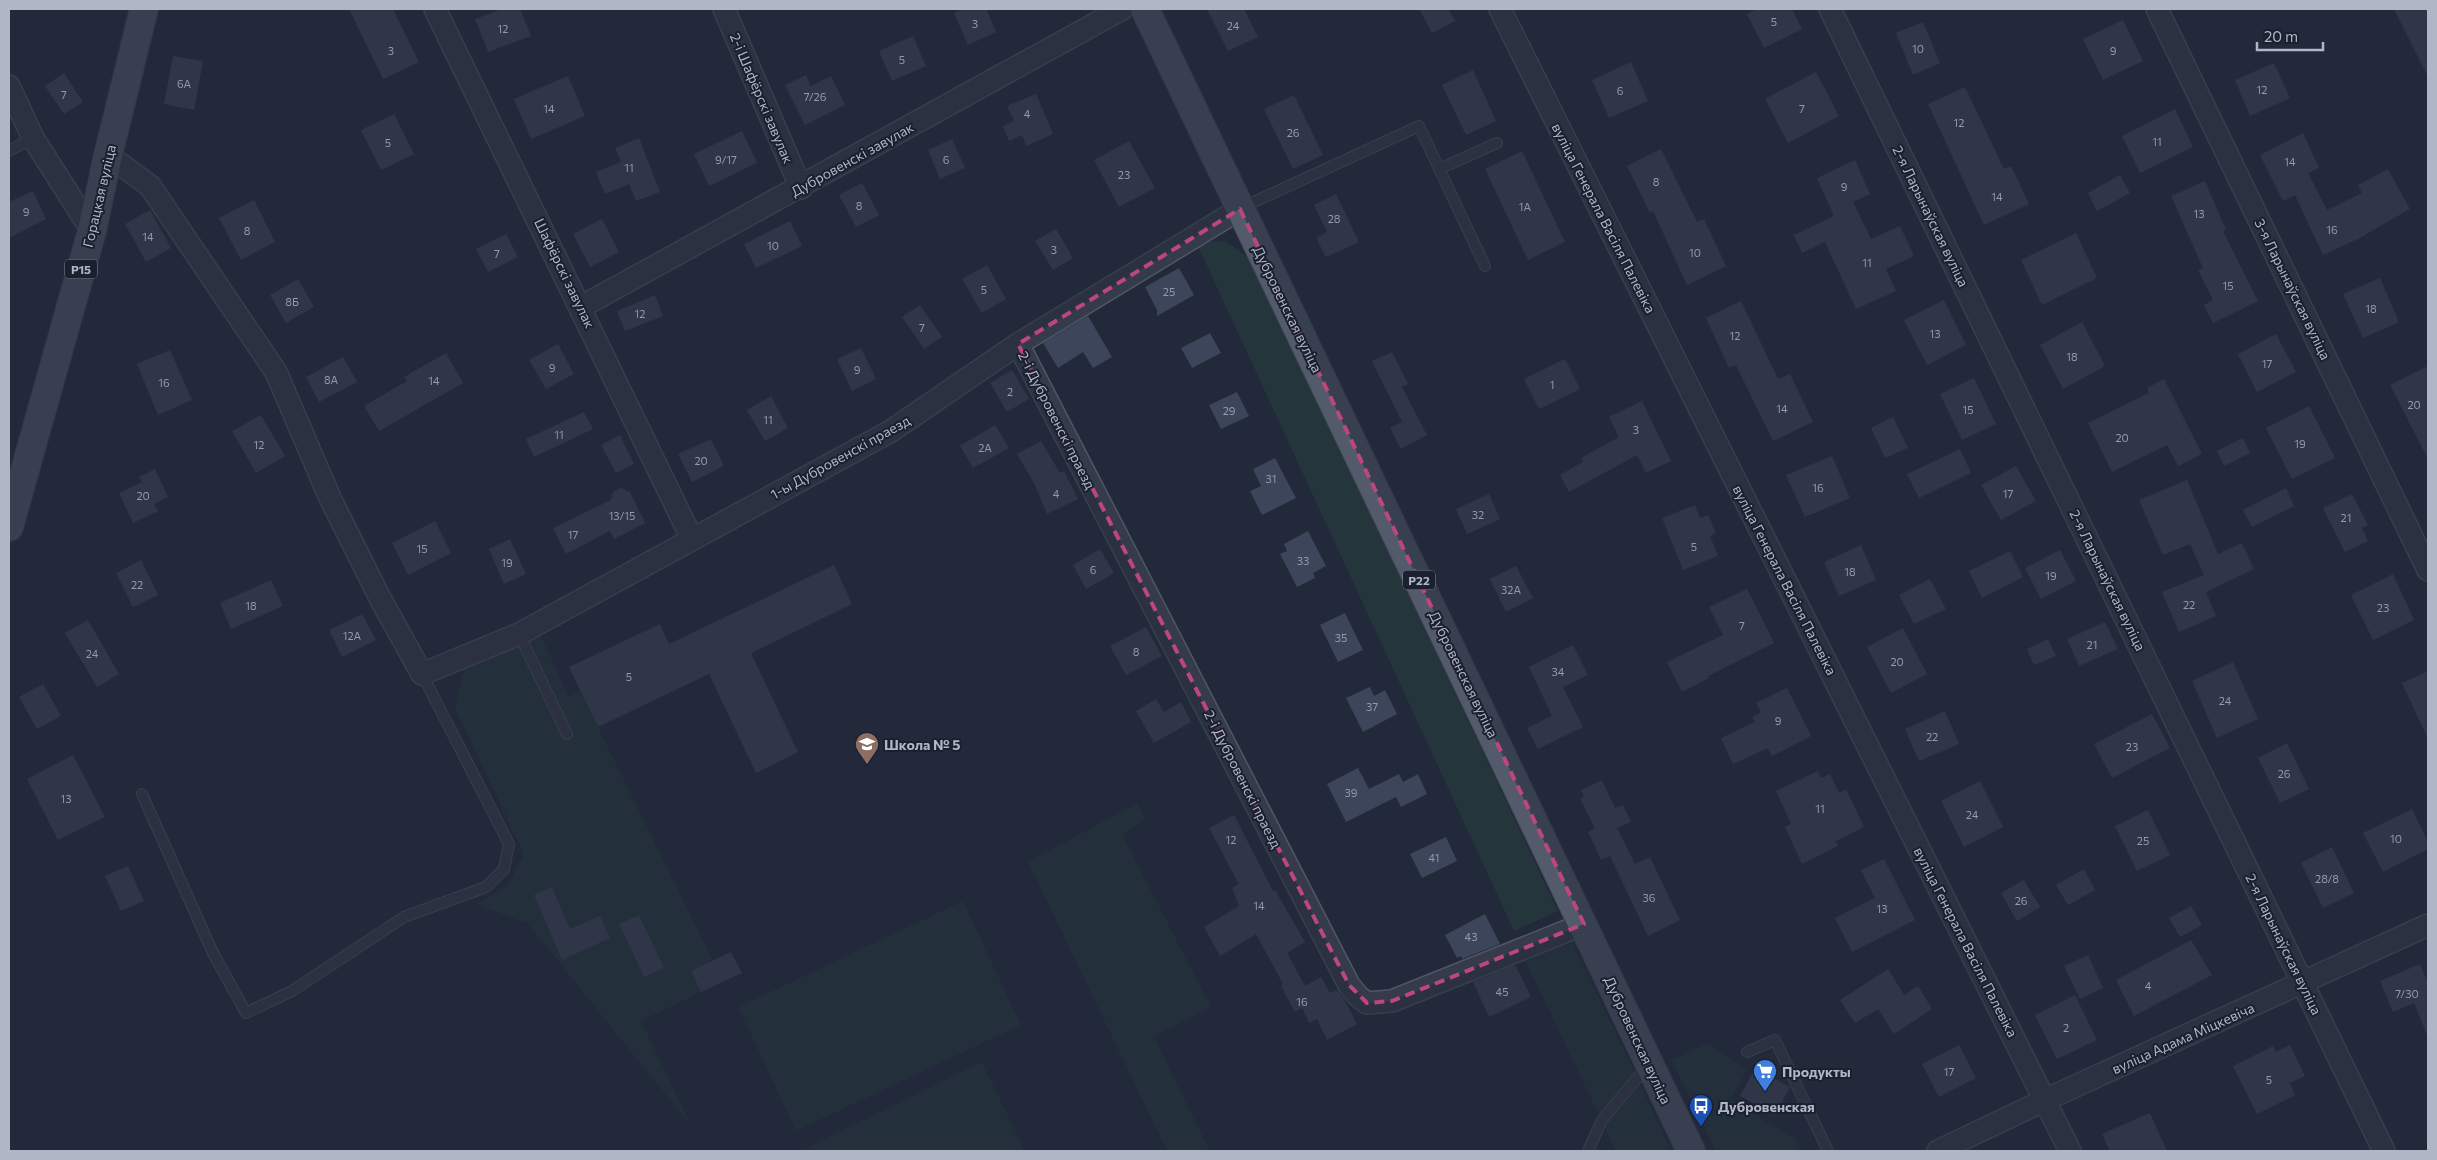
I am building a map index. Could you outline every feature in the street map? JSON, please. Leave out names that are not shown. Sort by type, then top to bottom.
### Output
[{"type":"main road","name":"Горацкая вуліца","points":[[9,527],[92,231],[108,155],[144,9]]},
{"type":"main road","name":"Дубровенская вуліца","points":[[1145,9],[1691,1151]]},
{"type":"street","name":"Шафёрскі завулак","points":[[435,9],[692,538]]},
{"type":"street","name":"2-і Шафёрскі завулак","points":[[724,9],[800,188]]},
{"type":"street","name":"Дубровенскі завулак","points":[[581,308],[1122,9]]},
{"type":"street","name":"вуліца Генерала Васіля Палевіка","points":[[1500,9],[2070,1151]]},
{"type":"street","name":"2-я Ларынаўская вуліца","points":[[1830,9],[2384,1151]]},
{"type":"street","name":"3-я Ларынаўская вуліца","points":[[2157,9],[2428,570]]},
{"type":"street","points":[[9,86],[33,138],[92,231]]},
{"type":"street","points":[[108,155],[150,186],[276,372],[330,498],[381,600],[422,674]]},
{"type":"street","name":"1-ы Дубровенскі праезд","points":[[422,674],[519,634],[891,431],[1018,344],[1240,209]]},
{"type":"street","name":"2-і Дубровенскі праезд","points":[[1018,344],[1349,985],[1358,996],[1367,1003],[1392,1001],[1584,924]]},
{"type":"street","name":"вуліца Адама Міцкевіча","points":[[1938,1151],[2428,925]]},
{"type":"lane","points":[[1240,209],[1419,126],[1485,266]]},
{"type":"lane","points":[[9,150],[33,138]]},
{"type":"lane","points":[[1439,170],[1497,143]]},
{"type":"lane","points":[[519,634],[567,734]]},
{"type":"lane","points":[[142,794],[213,953],[246,1013],[292,992],[404,917],[486,887],[504,869],[509,844],[422,674]]},
{"type":"lane","points":[[1747,1052],[1775,1040],[1828,1151]]},
{"type":"lane","points":[[1588,1151],[1602,1120],[1649,1064]]},
{"type":"highlighted area","points":[[1240,209],[1584,924],[1392,1001],[1367,1003],[1349,985],[1018,344]]},
{"type":"shaded area","points":[[1226,241],[1251,260],[1558,911],[1514,931],[1196,242]]},
{"type":"shaded area","points":[[540,633],[568,696],[580,691],[713,960],[691,971],[701,992],[641,1021],[692,1127],[527,923],[476,904],[507,887],[524,854],[455,708],[464,669]]},
{"type":"shaded area","points":[[1137,803],[1146,820],[1122,834],[1211,1007],[1154,1037],[1210,1151],[1167,1151],[1028,862]]},
{"type":"shaded area","points":[[963,901],[1021,1025],[796,1131],[738,1007]]},
{"type":"shaded area","points":[[1573,943],[1672,1151],[1616,1151],[1524,958]]},
{"type":"shaded area","points":[[1707,1043],[1747,1070],[1730,1100],[1796,1139],[1801,1151],[1716,1151],[1671,1060]]},
{"type":"shaded area","points":[[982,1062],[1025,1151],[800,1151]]},
{"type":"building","points":[[349,9],[393,9],[419,62],[383,79]]},
{"type":"building","points":[[502,9],[520,9],[531,36],[488,52],[475,19]]},
{"type":"building","points":[[964,9],[986,9],[996,32],[968,45],[954,13]]},
{"type":"building","points":[[1207,9],[1244,9],[1258,37],[1228,51]]},
{"type":"building","points":[[1419,9],[1448,9],[1455,21],[1432,33]]},
{"type":"building","points":[[1757,9],[1792,9],[1802,29],[1764,48],[1747,14]]},
{"type":"building","points":[[2394,9],[2428,9],[2428,77]]},
{"type":"building","points":[[2123,20],[2143,61],[2103,80],[2083,39]]},
{"type":"building","points":[[1923,22],[1940,63],[1913,75],[1896,33]]},
{"type":"building","points":[[913,36],[926,66],[892,81],[879,51]]},
{"type":"building","points":[[173,56],[203,61],[194,110],[164,104]]},
{"type":"building","points":[[1631,62],[1648,101],[1609,118],[1592,80]]},
{"type":"building","points":[[2274,63],[2290,98],[2250,116],[2235,80]]},
{"type":"building","points":[[1473,70],[1496,121],[1466,135],[1442,85]]},
{"type":"building","points":[[1816,72],[1839,116],[1788,143],[1765,99]]},
{"type":"building","points":[[64,73],[83,102],[64,114],[45,86]]},
{"type":"building","points":[[806,75],[811,86],[831,76],[845,105],[805,125],[785,85]]},
{"type":"building","points":[[568,76],[585,116],[531,139],[514,99]]},
{"type":"building","points":[[1965,87],[2004,169],[2011,166],[2029,204],[1984,225],[1928,104]]},
{"type":"building","points":[[1036,94],[1053,134],[1026,146],[1022,135],[1009,141],[1003,126],[1014,121],[1007,106]]},
{"type":"building","points":[[1294,95],[1323,155],[1293,169],[1264,109]]},
{"type":"building","points":[[2175,109],[2193,147],[2140,173],[2122,136]]},
{"type":"building","points":[[394,114],[414,154],[381,170],[361,130]]},
{"type":"building","points":[[742,131],[757,163],[709,186],[694,154]]},
{"type":"building","points":[[2303,133],[2319,168],[2308,173],[2327,210],[2362,193],[2358,185],[2388,169],[2410,209],[2358,239],[2323,255],[2295,195],[2283,201],[2260,155]]},
{"type":"building","points":[[639,138],[660,192],[636,201],[629,184],[605,194],[596,172],[621,162],[615,148]]},
{"type":"building","points":[[952,139],[965,168],[940,179],[928,150]]},
{"type":"building","points":[[1129,141],[1155,188],[1119,207],[1094,160]]},
{"type":"building","points":[[1661,149],[1697,222],[1704,219],[1726,266],[1687,285],[1653,211],[1650,213],[1627,166]]},
{"type":"building","points":[[1522,151],[1565,242],[1528,260],[1485,169]]},
{"type":"building","points":[[1855,160],[1870,194],[1853,202],[1871,239],[1900,226],[1914,256],[1886,269],[1896,291],[1856,309],[1825,242],[1802,253],[1794,235],[1834,216],[1817,178]]},
{"type":"building","points":[[2120,175],[2130,193],[2097,211],[2088,193]]},
{"type":"building","points":[[2205,181],[2226,230],[2223,231],[2258,301],[2213,323],[2204,305],[2213,300],[2198,270],[2203,268],[2171,196]]},
{"type":"building","points":[[862,183],[879,215],[856,227],[839,195]]},
{"type":"building","points":[[33,191],[46,219],[9,238],[9,202]]},
{"type":"building","points":[[1336,194],[1359,242],[1326,257],[1316,238],[1327,232],[1314,205]]},
{"type":"building","points":[[254,200],[275,242],[241,260],[219,218]]},
{"type":"building","points":[[150,210],[171,248],[146,262],[125,224]]},
{"type":"building","points":[[602,219],[619,252],[590,267],[573,234]]},
{"type":"building","points":[[790,221],[802,246],[756,268],[744,244]]},
{"type":"building","points":[[1056,229],[1073,258],[1053,270],[1035,241]]},
{"type":"building","points":[[2076,233],[2097,278],[2042,305],[2021,260]]},
{"type":"building","points":[[506,234],[518,257],[488,272],[476,249]]},
{"type":"building","points":[[987,265],[1006,299],[982,313],[962,279]]},
{"type":"building","points":[[1179,268],[1194,295],[1157,316],[1157,310],[1145,287]]},
{"type":"building","points":[[2380,278],[2399,322],[2363,338],[2343,294]]},
{"type":"building","points":[[298,279],[314,307],[286,323],[270,295]]},
{"type":"building","points":[[655,295],[663,316],[625,331],[617,311]]},
{"type":"building","points":[[1944,300],[1966,345],[1927,365],[1904,320]]},
{"type":"building","points":[[1741,301],[1778,379],[1790,374],[1813,422],[1773,441],[1736,365],[1729,368],[1706,318]]},
{"type":"building","points":[[920,305],[942,337],[924,349],[902,317]]},
{"type":"building","points":[[1088,316],[1112,357],[1093,368],[1083,352],[1058,368],[1043,343]]},
{"type":"building","points":[[2082,322],[2105,366],[2063,389],[2040,345]]},
{"type":"building","points":[[1210,333],[1221,353],[1192,368],[1181,348]]},
{"type":"building","points":[[2276,334],[2296,372],[2257,392],[2238,354]]},
{"type":"building","points":[[558,344],[574,374],[546,389],[529,360]]},
{"type":"building","points":[[861,348],[876,379],[852,391],[837,359]]},
{"type":"building","points":[[170,350],[192,400],[158,415],[137,364]]},
{"type":"building","points":[[1392,352],[1408,384],[1402,387],[1427,435],[1401,449],[1390,428],[1402,422],[1372,361]]},
{"type":"building","points":[[446,353],[463,383],[379,431],[364,406],[407,381],[404,377]]},
{"type":"building","points":[[343,357],[357,382],[319,402],[306,377]]},
{"type":"building","points":[[1565,359],[1580,389],[1539,409],[1524,379]]},
{"type":"building","points":[[2428,366],[2428,459],[2390,385]]},
{"type":"building","points":[[1012,370],[1029,399],[1007,412],[990,383]]},
{"type":"building","points":[[1974,378],[1996,424],[1962,440],[1940,394]]},
{"type":"building","points":[[2164,379],[2202,454],[2178,466],[2167,445],[2112,472],[2088,423],[2149,393],[2147,388]]},
{"type":"building","points":[[1237,392],[1249,416],[1221,429],[1209,405]]},
{"type":"building","points":[[771,396],[788,428],[765,441],[747,410]]},
{"type":"building","points":[[1642,401],[1671,461],[1646,473],[1637,455],[1569,492],[1560,475],[1583,462],[1581,458],[1619,437],[1609,417]]},
{"type":"building","points":[[2309,406],[2335,458],[2292,479],[2266,428]]},
{"type":"building","points":[[584,412],[593,429],[534,457],[526,439]]},
{"type":"building","points":[[261,415],[285,456],[256,473],[232,431]]},
{"type":"building","points":[[1893,417],[1908,448],[1885,458],[1871,428]]},
{"type":"building","points":[[995,425],[1009,448],[973,468],[960,446]]},
{"type":"building","points":[[620,435],[634,464],[616,473],[601,445]]},
{"type":"building","points":[[2243,438],[2250,453],[2224,466],[2217,451]]},
{"type":"building","points":[[711,439],[724,466],[692,482],[678,454]]},
{"type":"building","points":[[1041,441],[1060,473],[1064,471],[1078,499],[1047,514],[1035,485],[1017,454]]},
{"type":"building","points":[[1960,449],[1971,473],[1919,498],[1907,474]]},
{"type":"building","points":[[1832,456],[1850,498],[1805,517],[1786,475]]},
{"type":"building","points":[[1275,458],[1296,498],[1262,515],[1250,491],[1261,486],[1253,469]]},
{"type":"building","points":[[2016,466],[2036,501],[2001,520],[1981,485]]},
{"type":"building","points":[[155,469],[168,497],[154,504],[158,511],[133,523],[119,493],[142,482],[139,477]]},
{"type":"building","points":[[2187,480],[2218,554],[2242,543],[2254,569],[2206,592],[2216,616],[2179,632],[2162,592],[2204,575],[2190,544],[2163,555],[2139,500]]},
{"type":"building","points":[[621,488],[630,492],[645,523],[614,539],[610,531],[566,554],[553,528],[611,500],[613,492]]},
{"type":"building","points":[[2286,488],[2294,506],[2252,527],[2243,510]]},
{"type":"building","points":[[1489,494],[1500,519],[1467,534],[1456,509]]},
{"type":"building","points":[[2352,494],[2368,525],[2362,528],[2368,541],[2345,552],[2323,508]]},
{"type":"building","points":[[1695,505],[1700,518],[1708,515],[1716,533],[1710,536],[1718,556],[1683,570],[1662,518]]},
{"type":"building","points":[[435,521],[451,553],[408,575],[392,543]]},
{"type":"building","points":[[1308,531],[1326,566],[1313,573],[1315,578],[1297,587],[1280,554],[1287,551],[1284,544]]},
{"type":"building","points":[[510,539],[526,574],[504,584],[489,549]]},
{"type":"building","points":[[1861,545],[1876,580],[1839,596],[1824,562]]},
{"type":"building","points":[[1100,549],[1114,573],[1086,589],[1073,565]]},
{"type":"building","points":[[2060,550],[2076,581],[2041,599],[2025,568]]},
{"type":"building","points":[[2010,551],[2023,577],[1982,598],[1969,571]]},
{"type":"building","points":[[141,560],[158,595],[133,607],[116,573]]},
{"type":"building","points":[[834,565],[852,604],[751,653],[798,752],[756,773],[709,674],[598,727],[569,667],[660,624],[669,644]]},
{"type":"building","points":[[1516,566],[1533,598],[1506,612],[1490,579]]},
{"type":"building","points":[[2393,574],[2414,620],[2373,640],[2351,595]]},
{"type":"building","points":[[1930,579],[1946,609],[1914,624],[1899,595]]},
{"type":"building","points":[[271,580],[283,606],[231,629],[220,603]]},
{"type":"building","points":[[1747,589],[1774,643],[1708,676],[1709,678],[1682,692],[1667,662],[1723,635],[1709,607]]},
{"type":"building","points":[[1345,613],[1363,650],[1338,662],[1320,625]]},
{"type":"building","points":[[362,614],[376,640],[342,657],[329,630]]},
{"type":"building","points":[[88,620],[119,674],[97,687],[65,633]]},
{"type":"building","points":[[2105,622],[2118,649],[2079,666],[2067,639]]},
{"type":"building","points":[[1146,627],[1162,656],[1126,675],[1110,646]]},
{"type":"building","points":[[1903,628],[1927,674],[1891,693],[1867,647]]},
{"type":"building","points":[[2048,639],[2056,656],[2034,665],[2027,649]]},
{"type":"building","points":[[1573,645],[1588,675],[1563,687],[1583,727],[1538,749],[1527,728],[1552,716],[1529,667]]},
{"type":"building","points":[[2233,662],[2258,719],[2217,738],[2192,681]]},
{"type":"building","points":[[2428,671],[2428,739],[2402,683]]},
{"type":"building","points":[[43,684],[61,716],[37,729],[19,697]]},
{"type":"building","points":[[1370,687],[1374,696],[1385,690],[1397,714],[1363,732],[1346,698]]},
{"type":"building","points":[[1787,688],[1811,736],[1772,756],[1768,748],[1733,764],[1721,738],[1755,722],[1752,717],[1761,712],[1756,703]]},
{"type":"building","points":[[1156,699],[1164,712],[1181,702],[1191,722],[1154,743],[1136,711]]},
{"type":"building","points":[[1945,711],[1959,744],[1919,761],[1905,729]]},
{"type":"building","points":[[2152,714],[2170,748],[2112,778],[2094,744]]},
{"type":"building","points":[[2287,743],[2309,789],[2280,803],[2258,758]]},
{"type":"building","points":[[73,755],[105,817],[58,840],[27,779]]},
{"type":"building","points":[[1358,768],[1369,789],[1399,774],[1403,782],[1418,774],[1427,794],[1401,807],[1396,797],[1346,822],[1327,784]]},
{"type":"building","points":[[1818,771],[1821,778],[1830,774],[1839,793],[1846,789],[1864,827],[1836,841],[1838,846],[1802,864],[1785,827],[1791,824],[1776,791]]},
{"type":"building","points":[[1602,780],[1615,808],[1623,805],[1631,822],[1617,828],[1635,864],[1650,857],[1680,920],[1648,936],[1610,856],[1601,860],[1588,832],[1595,828],[1580,799],[1584,797],[1581,790]]},
{"type":"building","points":[[1980,781],[2003,827],[1964,847],[1941,801]]},
{"type":"building","points":[[2412,809],[2428,842],[2428,849],[2383,872],[2363,833]]},
{"type":"building","points":[[2148,810],[2170,855],[2137,871],[2115,826]]},
{"type":"building","points":[[1234,815],[1273,891],[1275,890],[1305,942],[1287,953],[1305,986],[1321,977],[1330,993],[1337,990],[1344,999],[1357,1024],[1327,1040],[1317,1019],[1309,1023],[1302,1008],[1295,1012],[1281,986],[1283,984],[1256,934],[1220,956],[1204,927],[1239,906],[1232,888],[1239,884],[1209,828]]},
{"type":"building","points":[[1446,837],[1457,861],[1422,878],[1410,854]]},
{"type":"building","points":[[2332,847],[2354,893],[2323,908],[2301,863]]},
{"type":"building","points":[[1884,859],[1915,920],[1852,952],[1835,918],[1875,898],[1861,870]]},
{"type":"building","points":[[128,866],[144,901],[121,911],[105,876]]},
{"type":"building","points":[[2084,869],[2095,890],[2068,905],[2056,885]]},
{"type":"building","points":[[2024,880],[2040,907],[2017,921],[2001,893]]},
{"type":"building","points":[[552,887],[570,929],[600,916],[610,938],[562,960],[534,895]]},
{"type":"building","points":[[2191,906],[2202,925],[2180,937],[2169,918]]},
{"type":"building","points":[[1485,914],[1500,944],[1462,959],[1461,956],[1457,958],[1445,935]]},
{"type":"building","points":[[639,915],[664,968],[644,977],[619,924]]},
{"type":"building","points":[[2191,940],[2212,975],[2134,1016],[2116,980]]},
{"type":"building","points":[[731,952],[742,973],[701,992],[691,971]]},
{"type":"building","points":[[2088,955],[2103,988],[2080,999],[2064,966]]},
{"type":"building","points":[[2420,964],[2428,983],[2428,1038],[2414,1003],[2393,1012],[2380,981]]},
{"type":"building","points":[[1515,965],[1531,997],[1489,1017],[1473,982]]},
{"type":"building","points":[[1888,969],[1904,995],[1918,986],[1932,1009],[1894,1034],[1878,1009],[1855,1023],[1840,1000]]},
{"type":"building","points":[[2075,995],[2097,1040],[2057,1059],[2035,1015]]},
{"type":"building","points":[[1959,1045],[1976,1078],[1939,1097],[1922,1064]]},
{"type":"building","points":[[2290,1045],[2305,1076],[2290,1083],[2295,1095],[2257,1114],[2233,1066],[2273,1046],[2276,1052]]},
{"type":"building","name":"Продукты","points":[[1755,1068],[1790,1087],[1775,1115],[1740,1096]]},
{"type":"building","points":[[2150,1113],[2167,1151],[2110,1151],[2102,1134]]},
{"type":"place","name":"Школа № 5","points":[[867,765]]},
{"type":"place","name":"Продукты","points":[[1765,1092]]},
{"type":"place","name":"Дубровенская","points":[[1701,1127]]}]
